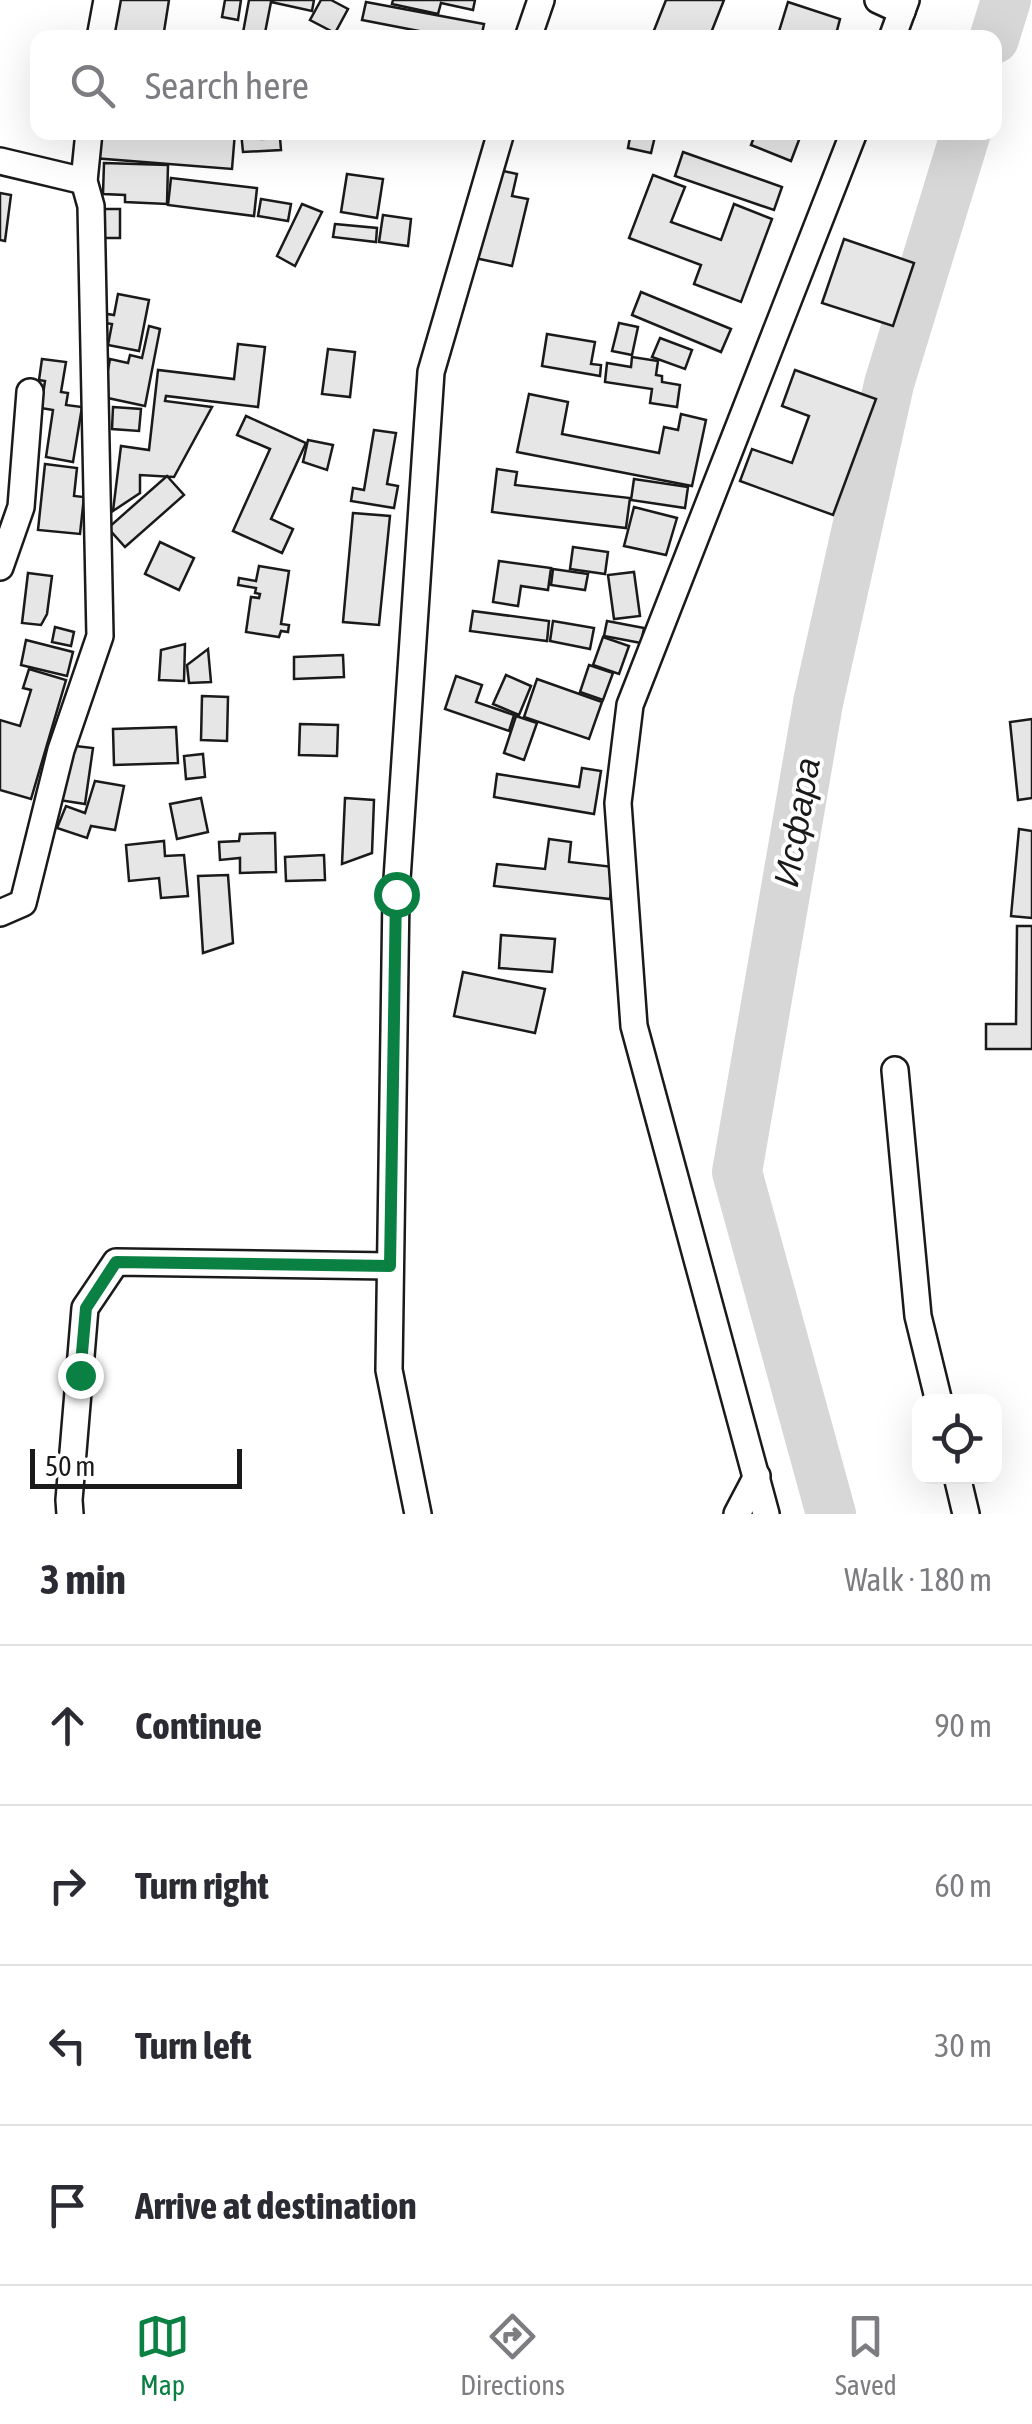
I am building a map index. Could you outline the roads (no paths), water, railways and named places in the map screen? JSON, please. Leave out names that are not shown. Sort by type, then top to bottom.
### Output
[{"type":"street","points":[[102,30],[108,0]]},
{"type":"street","points":[[531,30],[541,0]]},
{"type":"street","points":[[878,0],[904,6],[895,30]]},
{"type":"street","points":[[0,912],[23,903],[61,750],[100,636],[91,225],[84,182],[88,140]]},
{"type":"street","points":[[418,1514],[388,1370],[396,894],[431,372],[499,140]]},
{"type":"street","points":[[766,1514],[634,1026],[618,803],[630,705],[851,140]]},
{"type":"street","points":[[0,161],[84,182]]},
{"type":"street","points":[[0,567],[21,507],[30,392]]},
{"type":"street","points":[[894,1070],[918,1316],[937,1394]]},
{"type":"street","points":[[70,1514],[86,1308],[116,1262],[390,1266]]},
{"type":"street","points":[[737,1514],[757,1476]]},
{"type":"street","points":[[959,1484],[966,1514]]},
{"type":"waterway","name":"Исфара","points":[[997,30],[1006,0]]},
{"type":"waterway","name":"Исфара","points":[[831,1514],[737,1172],[818,703],[889,384],[964,140]]}]
